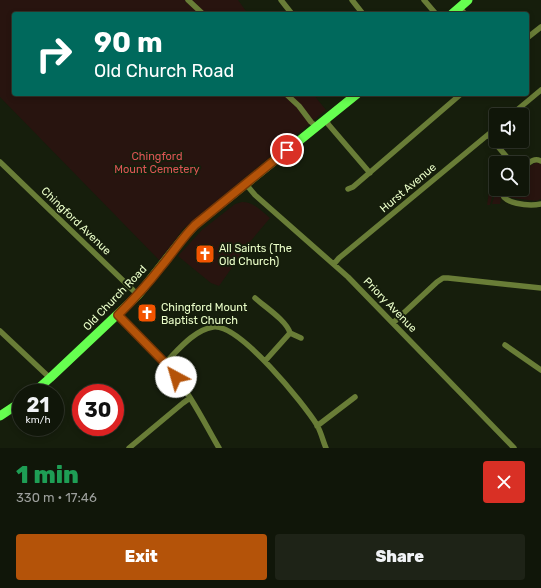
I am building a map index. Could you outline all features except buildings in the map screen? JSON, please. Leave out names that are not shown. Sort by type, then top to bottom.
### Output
[{"type":"main road","points":[[462,11],[468,0]]},
{"type":"main road","name":"Old Church Road","points":[[43,384],[138,295],[195,225],[354,96]]},
{"type":"main road","points":[[0,416],[12,408]]},
{"type":"street","points":[[188,0],[201,12]]},
{"type":"street","points":[[280,0],[290,12]]},
{"type":"street","points":[[352,0],[362,12]]},
{"type":"street","points":[[424,0],[434,12]]},
{"type":"street","points":[[529,36],[541,27]]},
{"type":"street","points":[[519,108],[541,90]]},
{"type":"street","points":[[288,96],[299,106],[310,122],[317,127]]},
{"type":"street","points":[[348,189],[353,187],[459,96]]},
{"type":"street","points":[[327,119],[328,124],[370,172]]},
{"type":"street","points":[[488,135],[506,156]]},
{"type":"street","name":"Hurst Avenue","points":[[334,264],[351,248],[488,135]]},
{"type":"street","points":[[529,163],[536,159],[541,161]]},
{"type":"street","name":"Chingford Avenue","points":[[0,162],[138,295]]},
{"type":"street","name":"Priory Avenue","points":[[245,183],[255,195],[334,264],[514,448]]},
{"type":"street","points":[[502,196],[508,201],[536,205],[541,204]]},
{"type":"street","points":[[393,323],[442,278],[541,288]]},
{"type":"street","points":[[255,298],[284,322],[289,328],[290,333],[300,338]]},
{"type":"street","points":[[118,315],[165,363],[190,398],[219,448]]},
{"type":"street","points":[[165,363],[198,332],[214,327],[220,327],[231,332],[274,369],[317,426],[326,448]]},
{"type":"street","points":[[0,331],[50,378]]},
{"type":"street","points":[[265,361],[290,333]]},
{"type":"street","points":[[504,345],[541,370]]},
{"type":"street","points":[[317,426],[355,397]]},
{"type":"street","points":[[129,448],[183,402],[190,398]]},
{"type":"green space","name":"Chingford Mount Cemetery","points":[[0,0],[238,0],[247,12],[12,12],[12,96],[315,96],[326,110],[183,229],[160,261],[0,97]]},
{"type":"green space","points":[[537,162],[541,164],[541,199],[536,201],[509,197],[508,196],[529,196],[529,167]]},
{"type":"green space","points":[[489,192],[489,196],[492,196],[490,205],[487,205]]},
{"type":"green space","points":[[494,196],[501,196],[500,204],[492,204]]},
{"type":"green space","points":[[242,202],[254,205],[270,218],[249,243],[219,286],[211,283],[178,256],[202,230],[235,204]]},
{"type":"place","name":"All Saints (The Old Church)","points":[[205,254]]},
{"type":"place","name":"Chingford Mount Baptist Church","points":[[147,313]]},
{"type":"route","points":[[176,377],[165,363],[118,315],[138,295],[195,225],[287,150]]}]
